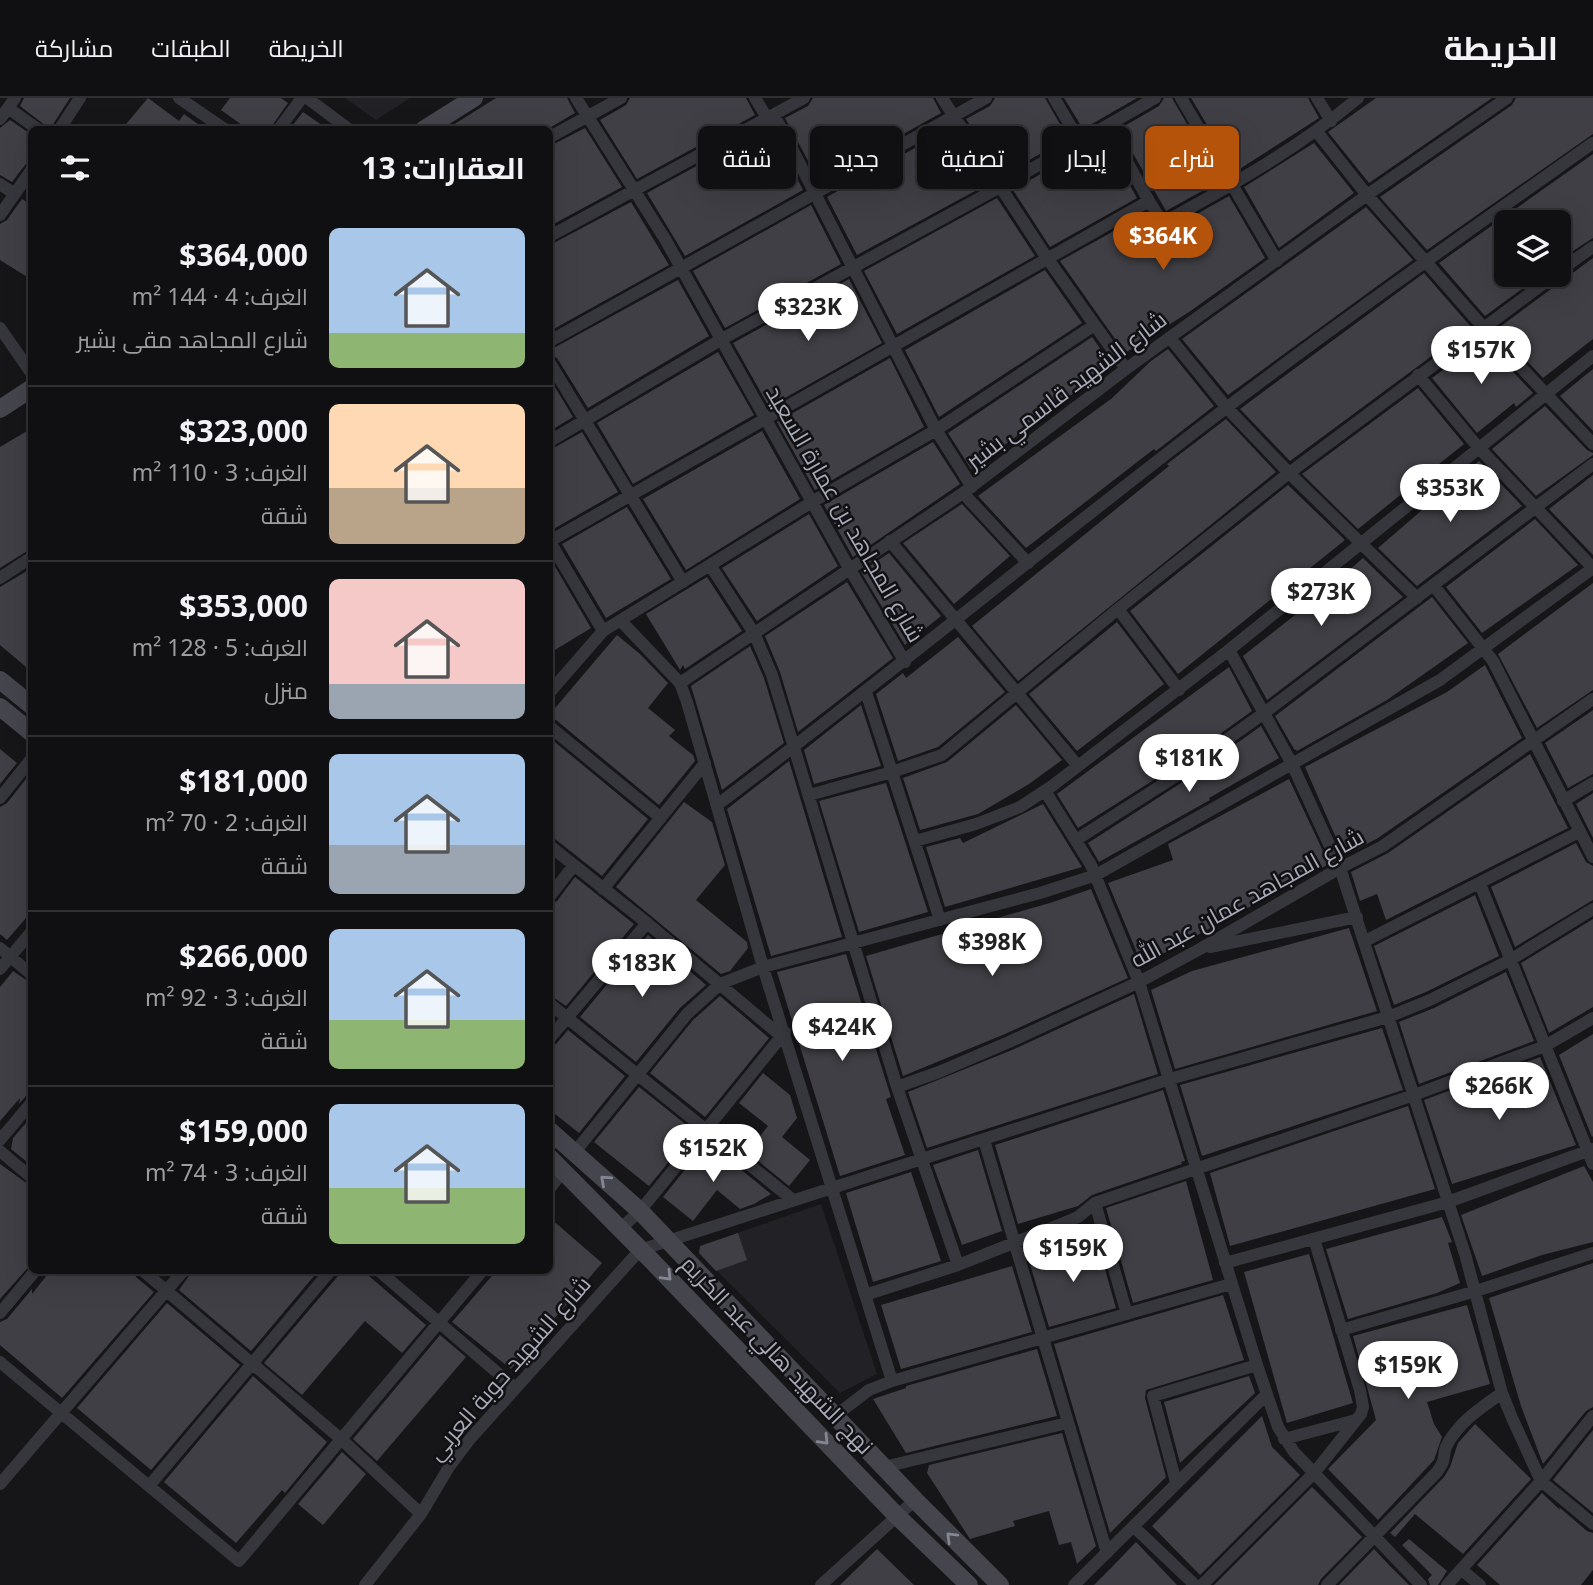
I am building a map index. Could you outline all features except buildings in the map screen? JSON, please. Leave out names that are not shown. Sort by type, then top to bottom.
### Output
[{"type":"main road","points":[[429,126],[474,98]]},
{"type":"main road","points":[[0,409],[28,391]]},
{"type":"main road","points":[[0,680],[28,703]]},
{"type":"main road","points":[[0,707],[28,730]]},
{"type":"main road","points":[[553,1134],[640,1212],[999,1585]]},
{"type":"main road","name":"نهج الشهيد هالي عبد الكريم","points":[[556,1165],[897,1516],[969,1585]]},
{"type":"street","points":[[62,126],[80,98]]},
{"type":"street","points":[[179,98],[220,126]]},
{"type":"street","points":[[281,126],[302,98]]},
{"type":"street","points":[[307,98],[346,126]]},
{"type":"street","name":"شارع المجاهد بن عمارة السعيد","points":[[576,98],[723,339],[849,568],[905,662]]},
{"type":"street","points":[[553,135],[621,98]]},
{"type":"street","points":[[755,98],[767,118],[777,121],[967,490],[1028,563]]},
{"type":"street","points":[[553,234],[804,98]]},
{"type":"street","points":[[942,98],[960,126]]},
{"type":"street","points":[[553,339],[986,98]]},
{"type":"street","points":[[1054,98],[1071,126]]},
{"type":"street","points":[[1107,126],[1155,98]]},
{"type":"street","points":[[1181,98],[1197,126]]},
{"type":"street","points":[[1317,98],[1331,121]]},
{"type":"street","points":[[1239,180],[1317,132],[1357,98]]},
{"type":"street","name":"شارع الشهيد قاسمي بشير","points":[[680,683],[967,490],[1126,369],[1504,99]]},
{"type":"street","points":[[7,108],[33,126]]},
{"type":"street","points":[[1317,132],[1367,195],[1483,327],[1593,443]]},
{"type":"street","points":[[717,805],[905,662],[1227,408],[1593,143]]},
{"type":"street","points":[[1131,169],[1159,217],[1168,220],[1224,189]]},
{"type":"street","points":[[0,215],[28,175]]},
{"type":"street","points":[[0,184],[15,194]]},
{"type":"street","points":[[553,439],[723,339],[996,189]]},
{"type":"street","points":[[1001,189],[1093,326],[1126,369]]},
{"type":"street","points":[[1233,189],[1277,261]]},
{"type":"street","points":[[553,539],[1149,201]]},
{"type":"street","points":[[1571,263],[1593,247]]},
{"type":"street","points":[[809,795],[942,755],[1118,609],[1289,473],[1538,287]]},
{"type":"street","points":[[553,689],[603,631],[936,430],[1093,326]]},
{"type":"street","points":[[0,328],[28,368]]},
{"type":"street","points":[[1170,338],[1227,408],[1289,473],[1417,598]]},
{"type":"street","points":[[915,841],[976,824],[1020,807],[1045,791],[1179,690],[1593,356]]},
{"type":"street","points":[[553,368],[683,582]]},
{"type":"street","points":[[574,1153],[687,1014],[720,984],[763,967],[1096,876],[1440,680],[1593,568],[1478,447],[1418,376]]},
{"type":"street","points":[[1076,840],[1176,776],[1264,713],[1593,464]]},
{"type":"street","points":[[890,541],[1078,766]]},
{"type":"street","points":[[553,546],[603,631]]},
{"type":"street","points":[[0,578],[28,560]]},
{"type":"street","points":[[710,565],[754,633],[772,675],[897,1087],[958,1265]]},
{"type":"street","points":[[1434,586],[1493,661],[1593,857]]},
{"type":"street","points":[[1118,609],[1179,690]]},
{"type":"street","points":[[621,621],[680,683],[783,1034],[892,1381]]},
{"type":"street","points":[[1229,650],[1292,764],[1340,868],[1476,1291],[1502,1393],[1541,1480],[1593,1524]]},
{"type":"street","points":[[866,692],[940,920]]},
{"type":"street","name":"شارع المجاهد عمان عبد الله","points":[[897,1087],[1009,1042],[1139,982],[1200,950],[1340,868],[1383,846],[1593,699]]},
{"type":"street","points":[[553,729],[660,818]]},
{"type":"street","points":[[0,798],[28,763]]},
{"type":"street","points":[[603,889],[705,763]]},
{"type":"street","points":[[1563,801],[1593,783]]},
{"type":"street","points":[[1045,791],[1096,876],[1139,982],[1257,1366],[1284,1438],[1421,1585]]},
{"type":"street","points":[[1365,941],[1579,832]]},
{"type":"street","points":[[553,848],[783,1034]]},
{"type":"street","points":[[553,892],[574,865]]},
{"type":"street","points":[[1225,1263],[1448,1202],[1591,1155],[1480,884]]},
{"type":"street","points":[[640,1250],[1170,1079],[1388,1017],[1430,1000],[1510,960],[1593,909]]},
{"type":"street","points":[[1200,950],[1357,917]]},
{"type":"street","points":[[553,1034],[647,923]]},
{"type":"street","points":[[0,968],[5,953],[28,934]]},
{"type":"street","points":[[5,953],[28,972]]},
{"type":"street","points":[[553,1006],[793,1200]]},
{"type":"street","points":[[865,1296],[958,1265],[1079,1217],[1096,1203],[1414,1094],[1545,1045],[1593,1018]]},
{"type":"street","points":[[620,1228],[640,1212],[783,1034]]},
{"type":"street","points":[[0,1140],[28,1107]]},
{"type":"street","points":[[984,1140],[1107,1553]]},
{"type":"street","points":[[0,1151],[28,1175]]},
{"type":"street","points":[[1096,1203],[1126,1314]]},
{"type":"street","points":[[1202,1585],[1315,1472],[1361,1414],[1363,1402],[1314,1239]]},
{"type":"street","name":"شارع الشهيد حوبة العربي","points":[[365,1585],[421,1514],[449,1467],[515,1388],[640,1250]]},
{"type":"street","points":[[1341,1330],[1476,1291],[1593,1253]]},
{"type":"street","points":[[0,1313],[33,1274]]},
{"type":"street","points":[[147,1274],[341,1439],[421,1514]]},
{"type":"street","points":[[0,1484],[181,1274]]},
{"type":"street","points":[[149,1486],[328,1274]]},
{"type":"street","points":[[383,1274],[515,1388]]},
{"type":"street","points":[[0,1362],[239,1561],[480,1274]]},
{"type":"street","points":[[835,1416],[869,1391],[892,1381],[1231,1283]]},
{"type":"street","points":[[1176,1482],[1153,1396],[1257,1366]]},
{"type":"street","points":[[1327,1585],[1437,1472],[1445,1460],[1446,1448],[1474,1412],[1502,1393]]},
{"type":"street","points":[[1074,1585],[1267,1394]]},
{"type":"street","points":[[1447,1585],[1541,1480],[1593,1416]]},
{"type":"street","points":[[1284,1438],[1356,1420]]},
{"type":"street","points":[[884,1467],[1067,1423]]},
{"type":"street","points":[[821,1585],[915,1500]]},
{"type":"street","points":[[1134,1527],[1195,1585]]},
{"type":"street","points":[[1462,1570],[1480,1585]]},
{"type":"shaded area","points":[[345,98],[410,98],[376,120]]},
{"type":"shaded area","points":[[821,1204],[877,1374],[840,1393],[699,1253],[700,1246]]}]
